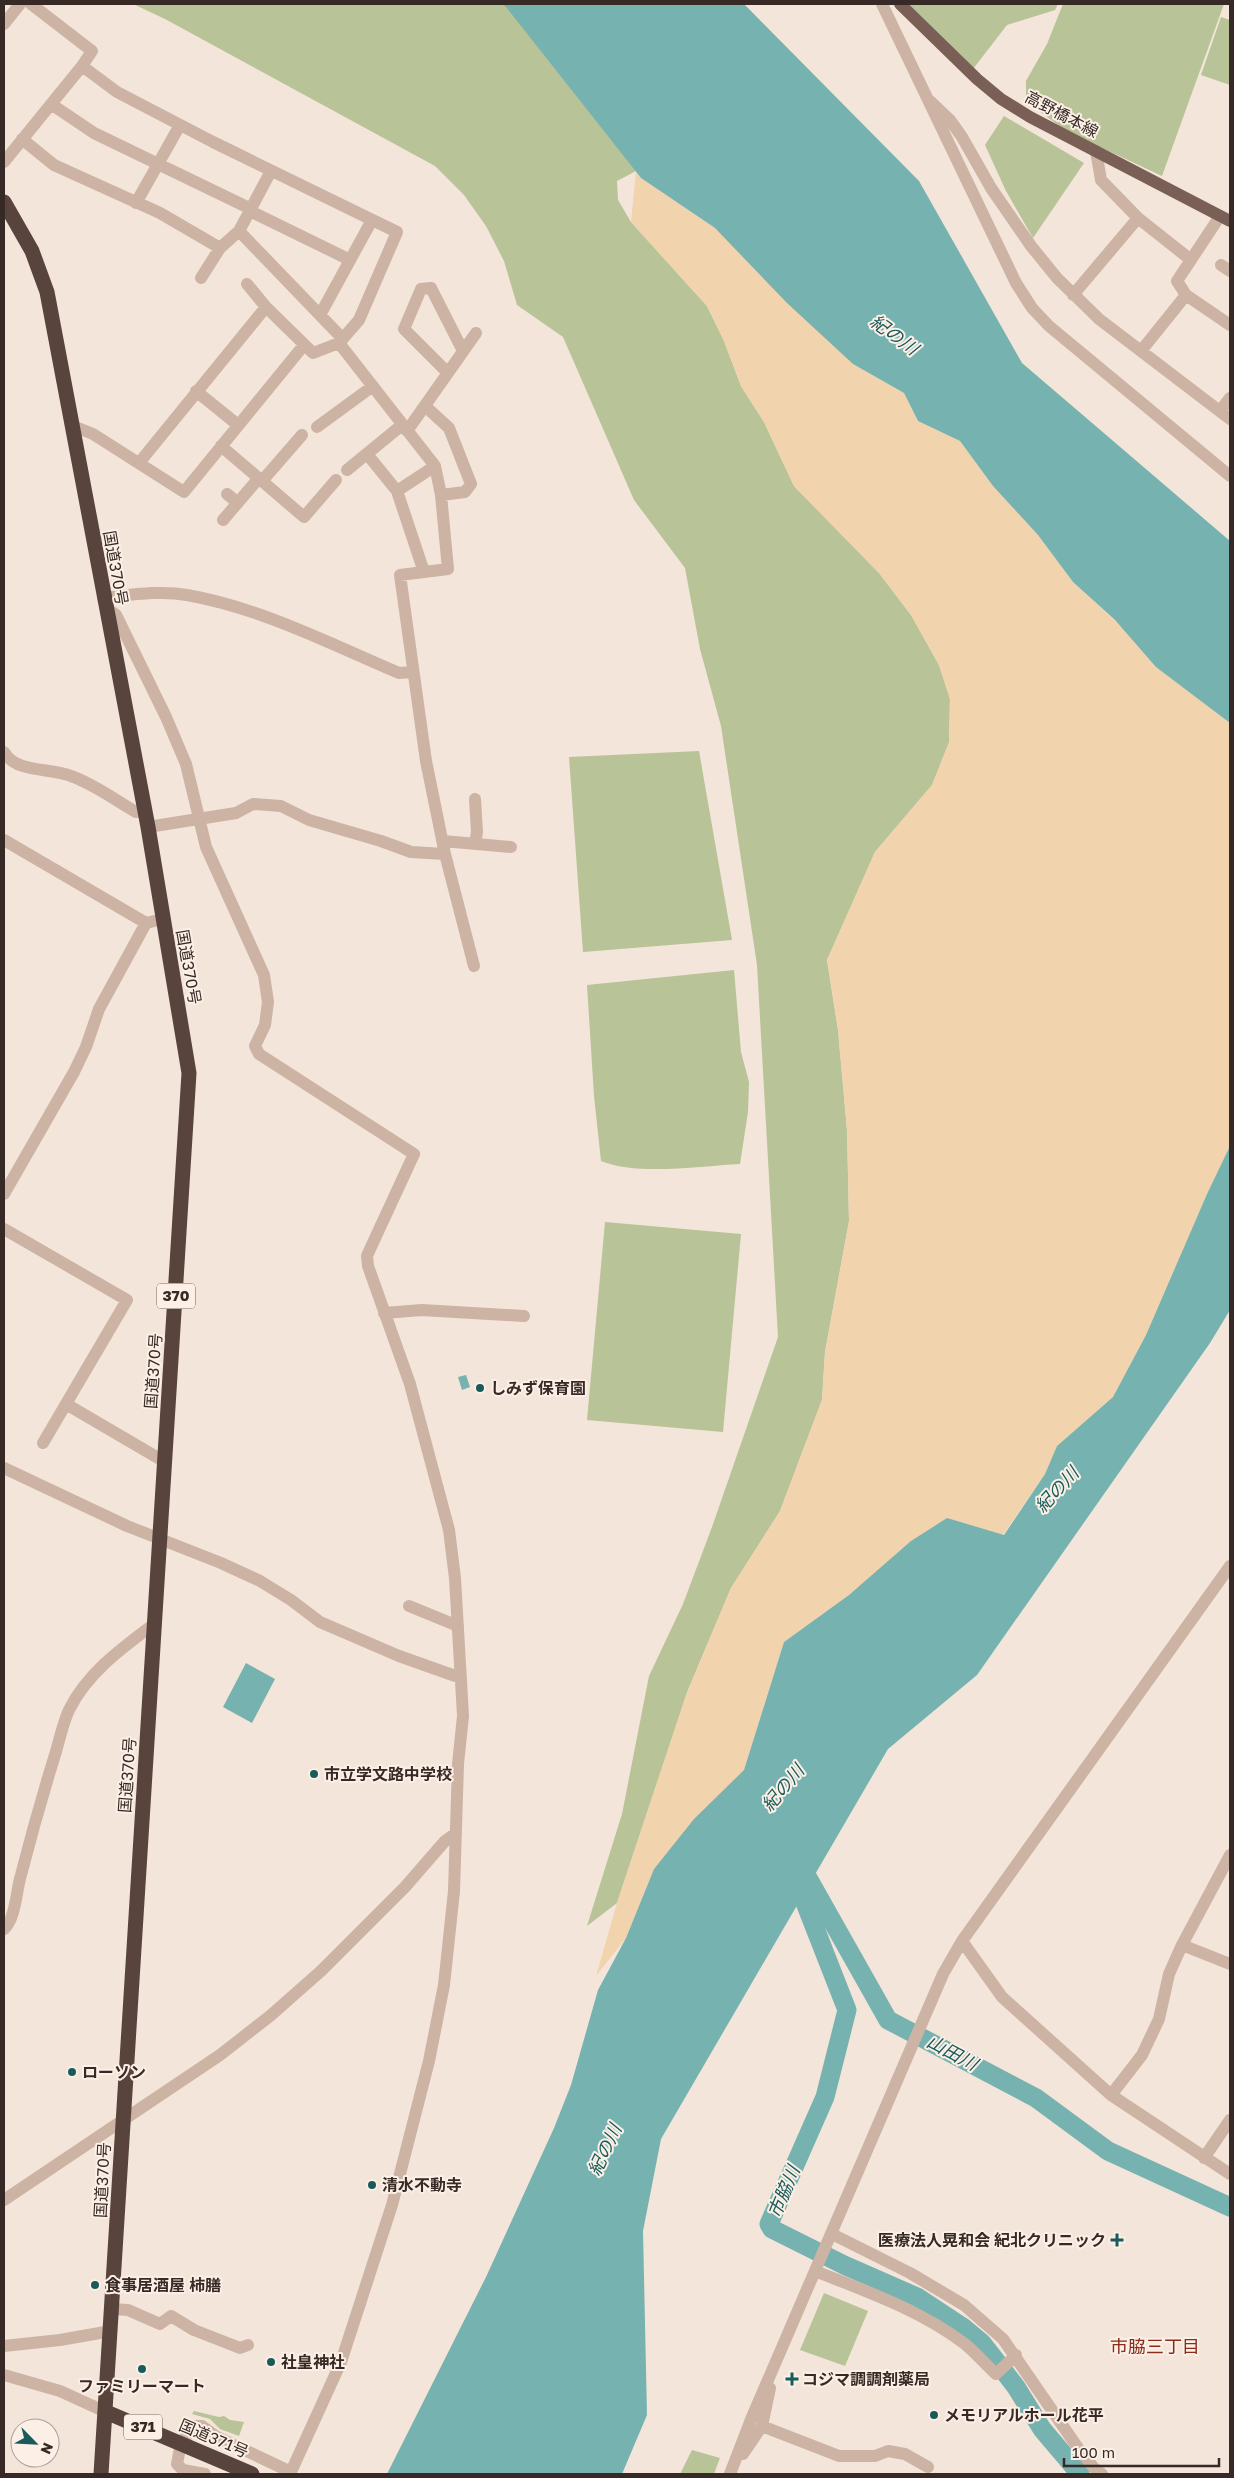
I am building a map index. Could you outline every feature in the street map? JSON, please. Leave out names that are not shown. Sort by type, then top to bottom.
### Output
[{"type":"highway","name":"国道370号","points":[[4,202],[32,251],[47,292],[104,603],[148,827],[190,1073],[102,2474]]},
{"type":"highway","name":"国道371号","points":[[106,2412],[252,2474]]},
{"type":"main road","name":"高野橋本線","points":[[900,4],[1001,99],[1030,117],[1225,219]]},
{"type":"street","points":[[4,24],[20,4]]},
{"type":"street","points":[[4,162],[92,52],[31,4]]},
{"type":"street","points":[[882,4],[924,96],[1016,283],[1032,308],[1049,326],[1230,476]]},
{"type":"street","points":[[82,66],[117,92],[271,171],[397,232],[359,320],[341,341],[313,353],[266,307],[247,284]]},
{"type":"street","points":[[924,96],[950,120],[962,137],[990,188],[1026,239],[1073,295],[1098,319],[1230,419]]},
{"type":"street","points":[[51,104],[94,134],[350,260]]},
{"type":"street","points":[[136,203],[180,125]]},
{"type":"street","points":[[22,139],[54,165],[160,213],[220,248]]},
{"type":"street","points":[[1096,151],[1101,180],[1138,218],[1191,260]]},
{"type":"street","points":[[201,278],[220,248],[239,232],[271,171]]},
{"type":"street","points":[[1073,295],[1138,218]]},
{"type":"street","points":[[1225,219],[1191,260],[1177,281],[1186,294],[1230,325]]},
{"type":"street","points":[[320,315],[372,220]]},
{"type":"street","points":[[239,232],[320,315],[435,466],[441,495],[448,569],[400,576],[426,761],[445,854],[474,966]]},
{"type":"street","points":[[448,373],[404,329],[421,288],[431,288],[463,351]]},
{"type":"street","points":[[1141,351],[1186,294]]},
{"type":"street","points":[[139,463],[266,307]]},
{"type":"street","points":[[347,470],[405,428],[424,406],[476,333]]},
{"type":"street","points":[[72,426],[93,434],[184,492],[304,345]]},
{"type":"street","points":[[317,428],[373,386]]},
{"type":"street","points":[[196,391],[238,425]]},
{"type":"street","points":[[1220,411],[1230,398]]},
{"type":"street","points":[[424,406],[449,428],[471,484],[465,492],[441,495]]},
{"type":"street","points":[[223,520],[302,435]]},
{"type":"street","points":[[221,446],[304,517],[336,480]]},
{"type":"street","points":[[367,454],[397,491],[424,572]]},
{"type":"street","points":[[397,491],[435,466]]},
{"type":"street","points":[[227,494],[238,503]]},
{"type":"street","points":[[104,603],[156,593],[186,595],[263,617],[399,672],[412,672]]},
{"type":"street","points":[[104,603],[116,615],[166,717],[186,764],[206,847],[240,919],[267,988],[268,1002],[265,1024],[256,1046],[259,1054],[414,1154],[367,1256],[368,1266],[410,1384],[449,1530],[461,1678],[463,1716],[458,1764],[454,1891],[445,1976],[429,2061],[392,2205],[341,2362],[290,2473],[217,2437],[202,2426],[194,2426],[181,2443],[177,2464],[183,2470],[205,2474]]},
{"type":"street","points":[[4,752],[11,762],[22,766],[70,775],[136,812],[144,811]]},
{"type":"street","points":[[475,798],[477,832],[475,844]]},
{"type":"street","points":[[148,827],[236,813],[253,804],[281,806],[309,820],[381,841],[411,852],[445,854]]},
{"type":"street","points":[[4,840],[146,923]]},
{"type":"street","points":[[442,841],[511,847]]},
{"type":"street","points":[[4,1194],[74,1072],[86,1047],[99,1009],[146,923],[163,918]]},
{"type":"street","points":[[4,1229],[127,1300],[43,1443]]},
{"type":"street","points":[[384,1313],[422,1310],[524,1316]]},
{"type":"street","points":[[66,1404],[165,1462]]},
{"type":"street","points":[[4,1468],[160,1539],[260,1581],[291,1600],[320,1622],[400,1656],[461,1678]]},
{"type":"street","points":[[731,2471],[775,2364],[943,1974],[962,1942],[1229,1570]]},
{"type":"street","points":[[409,1606],[458,1626]]},
{"type":"street","points":[[4,1929],[10,1923],[16,1892],[41,1801],[69,1711],[88,1682],[104,1665],[121,1649],[154,1624]]},
{"type":"street","points":[[4,2200],[220,2055],[270,2016],[321,1971],[405,1887],[445,1841],[456,1833]]},
{"type":"street","points":[[1111,2095],[1142,2056],[1159,2018],[1169,1974],[1182,1945],[1230,1855]]},
{"type":"street","points":[[962,1942],[1002,1997],[1111,2095],[1230,2174]]},
{"type":"street","points":[[1182,1945],[1230,1964]]},
{"type":"street","points":[[1204,2158],[1226,2138],[1230,2120]]},
{"type":"street","points":[[832,2234],[910,2273],[964,2305],[1004,2339],[1078,2448],[1094,2468],[1102,2474]]},
{"type":"street","points":[[815,2271],[899,2304],[927,2319],[966,2345],[996,2374],[1016,2355]]},
{"type":"street","points":[[112,2309],[128,2310],[160,2324],[171,2316],[224,2343],[240,2348],[248,2345]]},
{"type":"street","points":[[4,2346],[60,2340],[111,2331]]},
{"type":"street","points":[[731,2471],[762,2426],[775,2364]]},
{"type":"street","points":[[4,2375],[60,2391],[106,2412]]},
{"type":"street","points":[[762,2426],[838,2456],[882,2455],[888,2452],[905,2454],[928,2467]]},
{"type":"green space","points":[[133,4],[502,4],[506,6],[636,171],[617,181],[618,200],[631,222],[707,306],[724,341],[741,386],[764,422],[794,486],[879,573],[911,615],[939,665],[950,699],[949,743],[932,785],[875,852],[827,960],[838,1030],[847,1130],[849,1221],[825,1352],[822,1400],[780,1511],[731,1588],[688,1690],[617,1903],[587,1926],[622,1814],[649,1676],[683,1604],[712,1527],[778,1337],[757,965],[721,726],[700,649],[685,568],[634,500],[563,337],[517,305],[504,261],[486,226],[464,195],[435,166],[165,19]]},
{"type":"green space","points":[[910,4],[1058,4],[1055,10],[1007,25],[973,69],[907,6]]},
{"type":"green space","points":[[1063,4],[1224,4],[1162,176],[1066,131],[1026,101],[1026,81],[1047,44]]},
{"type":"green space","points":[[1221,17],[1230,20],[1230,85],[1201,75]]},
{"type":"green space","points":[[1004,116],[1084,163],[1033,238],[1006,191],[985,145]]},
{"type":"green space","points":[[699,751],[732,940],[583,952],[569,757]]},
{"type":"green space","points":[[734,970],[741,1052],[749,1082],[748,1112],[740,1164],[650,1169],[615,1166],[601,1161],[594,1096],[587,985]]},
{"type":"green space","points":[[605,1222],[741,1234],[723,1432],[587,1420]]},
{"type":"green space","points":[[824,2293],[868,2311],[845,2366],[800,2350]]},
{"type":"green space","points":[[194,2411],[219,2417],[224,2416],[230,2420],[244,2422],[239,2436],[220,2429],[210,2419],[192,2414]]},
{"type":"green space","points":[[692,2450],[720,2458],[714,2474],[680,2474]]},
{"type":"sand","points":[[636,171],[641,178],[715,228],[853,364],[904,393],[918,421],[960,441],[993,486],[1038,535],[1073,582],[1201,700],[1230,723],[1230,1146],[1207,1194],[1146,1335],[1113,1397],[1057,1446],[1045,1474],[1003,1535],[849,1595],[784,1642],[744,1770],[695,1819],[654,1869],[626,1938],[596,1976],[617,1903],[686,1695],[731,1588],[780,1511],[822,1400],[825,1352],[849,1221],[847,1130],[838,1030],[827,960],[875,852],[932,785],[949,742],[950,699],[939,665],[911,615],[879,573],[794,486],[764,422],[741,386],[724,341],[707,306],[631,222]]},
{"type":"water","name":"紀の川","points":[[502,4],[744,4],[919,181],[1022,363],[1230,541],[1230,723],[1156,667],[1115,620],[1073,582],[1038,535],[993,486],[960,441],[918,421],[904,393],[853,364],[787,303],[715,228],[641,178]]},
{"type":"water","name":"紀の川","points":[[1230,1146],[1230,1310],[1210,1343],[977,1675],[888,1749],[661,2139],[643,2231],[647,2415],[622,2474],[387,2474],[486,2277],[554,2128],[571,2085],[598,1990],[626,1938],[654,1869],[694,1819],[744,1770],[784,1642],[849,1595],[911,1541],[947,1518],[1004,1535],[1045,1474],[1057,1446],[1113,1397],[1146,1335],[1207,1194]]},
{"type":"water","points":[[466,1375],[470,1387],[462,1390],[458,1377]]},
{"type":"water","points":[[246,1663],[275,1679],[252,1723],[223,1707]]},
{"type":"waterway","name":"山田川","points":[[800,1864],[888,2020],[1036,2098],[1108,2151],[1230,2207]]},
{"type":"waterway","name":"市脇川","points":[[793,1872],[847,2010],[825,2097],[769,2224],[772,2229],[844,2265],[917,2297],[964,2328],[982,2343],[1016,2387],[1042,2429],[1080,2474]]},
{"type":"place","name":"しみず保育園","points":[[480,1388]]},
{"type":"place","name":"市立学文路中学校","points":[[314,1774]]},
{"type":"place","name":"ローソン","points":[[72,2072]]},
{"type":"place","name":"清水不動寺","points":[[372,2185]]},
{"type":"place","name":"医療法人晃和会 紀北クリニック","points":[[1117,2240]]},
{"type":"place","name":"食事居酒屋 柿膳","points":[[95,2285]]},
{"type":"place","name":"社皇神社","points":[[271,2362]]},
{"type":"place","name":"ファミリーマート","points":[[142,2369]]},
{"type":"place","name":"コジマ調調剤薬局","points":[[792,2379]]},
{"type":"place","name":"メモリアルホール花平","points":[[934,2415]]},
{"type":"district","name":"市脇三丁目","points":[[1155,2347]]}]
